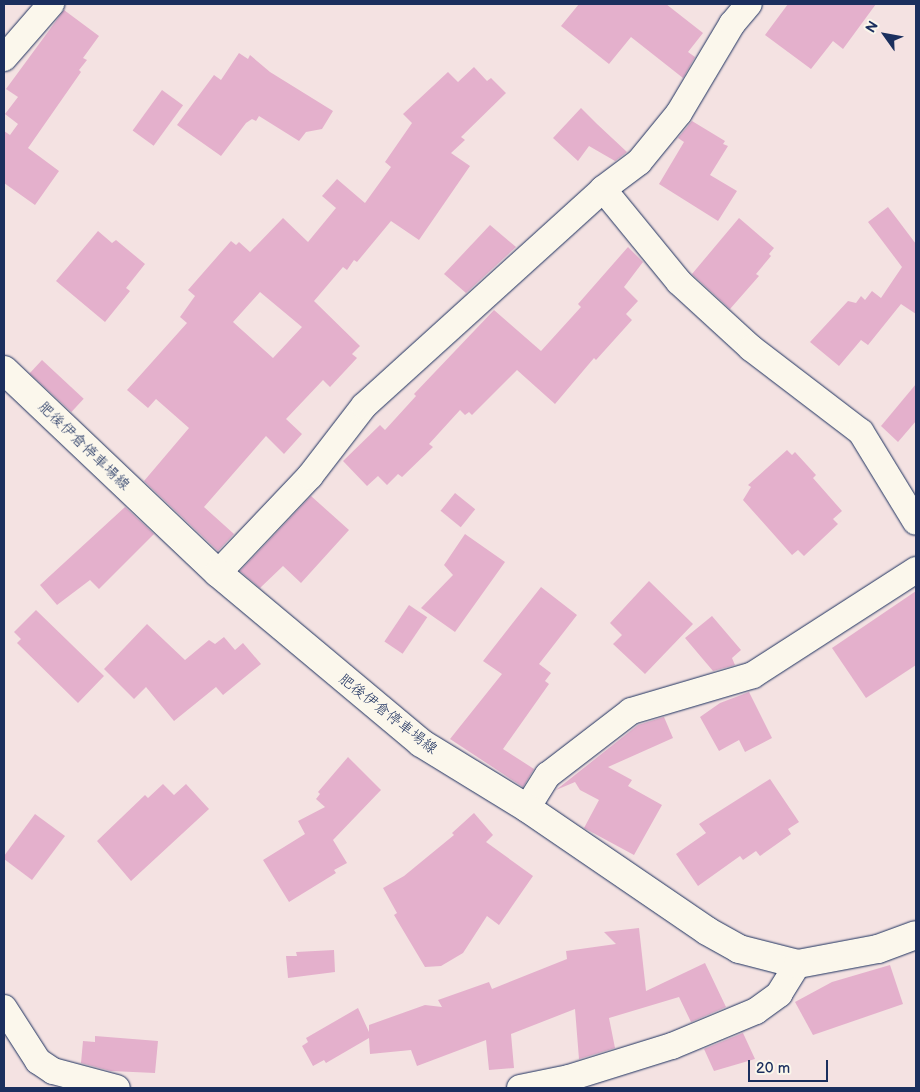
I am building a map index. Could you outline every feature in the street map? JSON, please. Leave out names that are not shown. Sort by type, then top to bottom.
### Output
[{"type":"main road","name":"肥後伊倉停車場線","points":[[4,370],[218,574],[421,743],[527,808],[707,931],[739,949],[798,964],[878,949],[916,935]]},
{"type":"street","points":[[4,58],[51,4]]},
{"type":"street","points":[[218,574],[310,476],[364,406],[603,189],[639,162],[679,113],[732,24],[749,4]]},
{"type":"street","points":[[603,189],[679,282],[751,348],[861,432],[916,522]]},
{"type":"street","points":[[527,808],[548,775],[631,711],[753,675],[916,570]]},
{"type":"street","points":[[520,1088],[569,1078],[672,1046],[756,1011],[779,994],[798,964]]},
{"type":"street","points":[[4,1008],[38,1061],[53,1071],[117,1088]]},
{"type":"building","points":[[579,4],[666,4],[703,33],[688,52],[695,57],[683,78],[631,37],[609,64],[561,26]]},
{"type":"building","points":[[788,4],[876,4],[843,49],[833,41],[811,69],[765,35]]},
{"type":"building","points":[[64,10],[99,36],[83,58],[87,60],[79,70],[81,72],[28,148],[59,171],[35,205],[4,183],[4,131],[10,135],[18,124],[5,114],[18,97],[6,89]]},
{"type":"building","points":[[239,53],[248,59],[250,55],[270,72],[333,111],[322,129],[306,132],[299,141],[259,116],[256,121],[252,119],[246,123],[221,156],[177,125],[214,75],[221,80]]},
{"type":"building","points":[[474,67],[487,81],[491,78],[506,93],[461,137],[465,140],[451,153],[470,166],[419,240],[391,221],[357,262],[354,260],[347,270],[343,267],[314,301],[360,346],[352,354],[357,358],[330,387],[323,380],[286,419],[302,434],[284,454],[266,436],[204,507],[234,534],[218,551],[144,481],[189,428],[156,399],[148,408],[127,390],[187,323],[180,317],[195,296],[188,290],[231,241],[236,245],[239,242],[250,252],[283,218],[308,242],[336,208],[322,196],[337,179],[365,203],[391,167],[385,162],[412,123],[403,114],[448,72],[458,82]],"holes":[[[260,292],[302,327],[273,358],[233,322]]]},
{"type":"building","points":[[162,90],[183,105],[154,146],[133,130]]},
{"type":"building","points":[[581,108],[627,152],[615,161],[589,146],[578,161],[553,138]]},
{"type":"building","points":[[692,121],[725,141],[723,144],[728,146],[710,175],[737,191],[718,221],[659,184],[684,142],[678,138]]},
{"type":"building","points":[[888,207],[916,244],[916,314],[901,304],[868,345],[861,340],[839,366],[810,342],[848,301],[856,303],[861,296],[865,300],[872,291],[881,298],[902,267],[868,222]]},
{"type":"building","points":[[739,218],[774,248],[769,254],[771,256],[756,274],[759,276],[730,309],[692,274]]},
{"type":"building","points":[[490,225],[516,247],[466,293],[444,274]]},
{"type":"building","points":[[98,231],[112,243],[116,240],[145,264],[126,288],[130,291],[105,322],[56,281]]},
{"type":"building","points":[[628,247],[643,262],[624,287],[638,301],[626,314],[632,320],[596,360],[594,358],[555,404],[517,370],[472,415],[469,412],[465,415],[460,410],[429,444],[433,447],[402,477],[398,474],[387,485],[378,476],[367,486],[343,461],[380,425],[385,430],[416,396],[414,394],[494,310],[541,351],[581,307],[578,304]]},
{"type":"building","points":[[42,360],[84,399],[71,412],[30,373]]},
{"type":"building","points":[[916,384],[916,421],[898,442],[881,426]]},
{"type":"building","points":[[787,450],[792,455],[795,452],[816,475],[813,478],[842,511],[833,519],[838,524],[804,556],[798,550],[792,555],[743,500],[751,487],[748,485]]},
{"type":"building","points":[[455,493],[475,509],[461,527],[441,511]]},
{"type":"building","points":[[311,496],[349,530],[301,583],[283,566],[260,588],[240,571]]},
{"type":"building","points":[[125,507],[154,534],[99,589],[90,580],[57,605],[40,585]]},
{"type":"building","points":[[465,534],[505,562],[455,632],[421,608],[453,575],[444,565]]},
{"type":"building","points":[[649,581],[693,624],[645,674],[613,644],[622,635],[610,623]]},
{"type":"building","points":[[541,587],[577,615],[539,664],[551,673],[545,681],[549,684],[503,749],[534,769],[523,787],[450,739],[502,674],[483,661]]},
{"type":"building","points":[[916,591],[916,665],[866,698],[832,648]]},
{"type":"building","points":[[409,605],[427,617],[403,654],[384,641]]},
{"type":"building","points":[[36,610],[104,676],[78,703],[17,643],[21,639],[14,632]]},
{"type":"building","points":[[712,616],[741,650],[732,658],[735,665],[713,671],[685,638]]},
{"type":"building","points":[[147,624],[185,660],[209,640],[215,644],[224,637],[235,650],[243,643],[261,664],[223,695],[216,687],[174,721],[146,687],[134,699],[104,669]]},
{"type":"building","points":[[749,692],[772,738],[745,752],[739,740],[719,751],[700,717],[720,703]]},
{"type":"building","points":[[664,717],[673,738],[608,767],[632,780],[628,786],[662,805],[634,855],[584,828],[599,800],[580,790],[575,782],[556,790],[638,725]]},
{"type":"building","points":[[348,757],[381,790],[333,840],[347,863],[334,870],[336,873],[289,902],[263,860],[305,834],[298,821],[325,807],[316,799],[320,794],[318,792]]},
{"type":"building","points":[[770,779],[799,822],[788,829],[791,834],[760,856],[756,851],[743,860],[740,856],[698,886],[676,854],[706,833],[699,824]]},
{"type":"building","points":[[163,784],[174,795],[186,784],[209,809],[131,881],[97,841],[145,795],[148,798]]},
{"type":"building","points":[[474,813],[493,835],[486,842],[533,876],[499,925],[487,916],[463,953],[441,966],[425,967],[394,915],[397,913],[383,888],[404,876],[454,835],[452,833]]},
{"type":"building","points":[[35,814],[65,836],[32,880],[4,859],[4,856]]},
{"type":"building","points":[[639,928],[646,991],[705,963],[726,1007],[691,1022],[679,997],[609,1018],[615,1048],[579,1059],[575,1009],[511,1034],[514,1068],[489,1070],[486,1040],[417,1066],[411,1050],[370,1054],[369,1038],[326,1063],[324,1060],[313,1066],[302,1046],[308,1042],[306,1038],[358,1008],[369,1032],[369,1025],[425,1005],[442,1007],[438,1000],[489,982],[492,989],[567,959],[566,951],[616,944],[604,932]]},
{"type":"building","points":[[334,950],[335,972],[288,978],[286,956],[297,956],[296,952]]},
{"type":"building","points":[[890,965],[903,1004],[813,1035],[795,1002],[832,982]]},
{"type":"building","points":[[743,1033],[755,1059],[714,1071],[704,1049]]},
{"type":"building","points":[[95,1036],[158,1041],[155,1073],[111,1071],[81,1063],[83,1041],[95,1042]]}]
